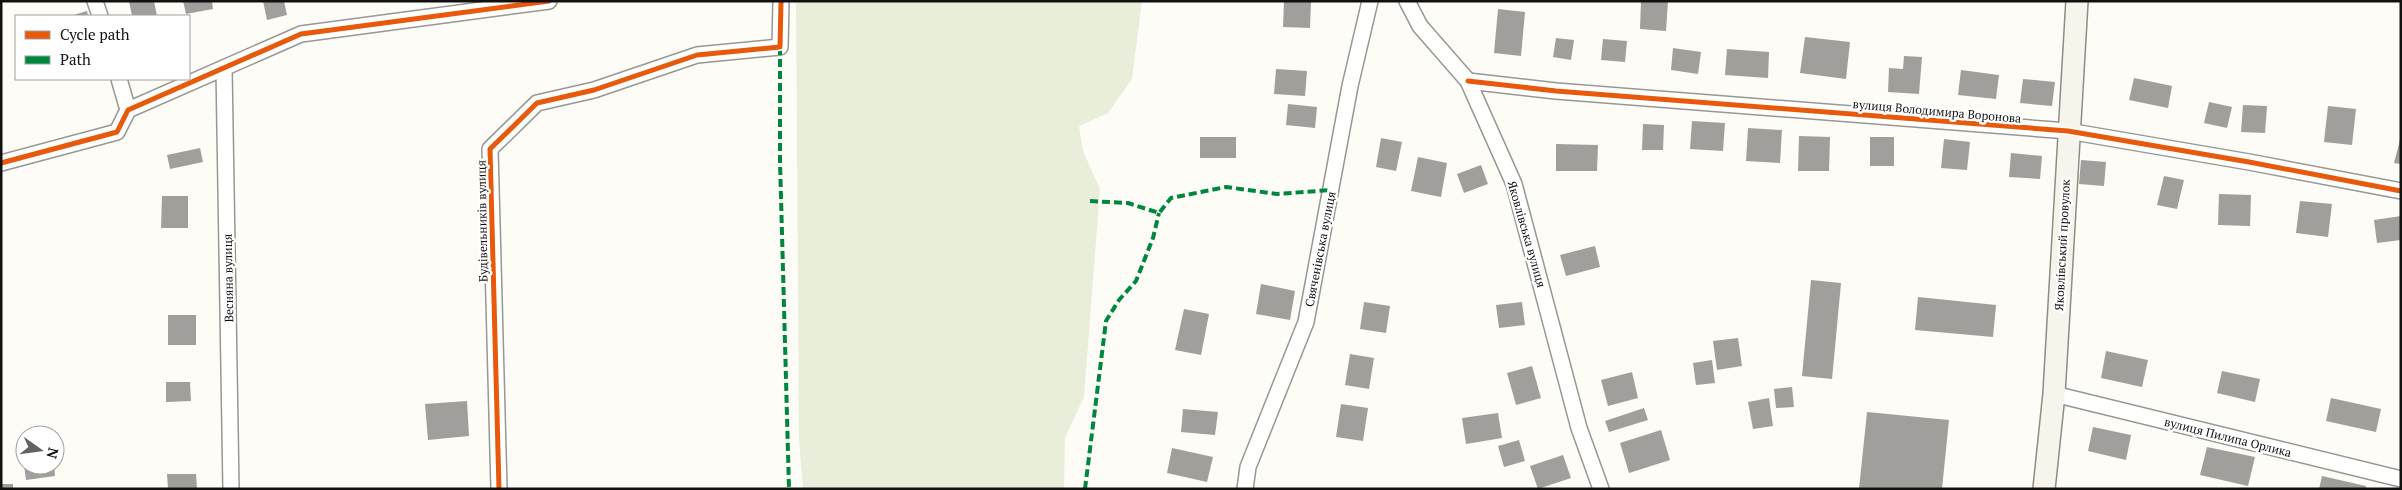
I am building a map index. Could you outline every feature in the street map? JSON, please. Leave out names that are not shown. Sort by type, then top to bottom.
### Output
[{"type":"street","points":[[95,1],[100,15]]},
{"type":"street","points":[[1,163],[117,132],[128,110],[301,34],[549,1]]},
{"type":"street","name":"Будівельників вулиця","points":[[499,489],[490,149],[537,103],[594,90],[697,55],[780,47],[781,1]]},
{"type":"street","name":"Свяченівська вулиця","points":[[1245,489],[1248,468],[1306,322],[1350,86],[1370,1]]},
{"type":"street","name":"Яковлівська вулиця","points":[[1407,1],[1420,26],[1468,81],[1514,184],[1580,428],[1601,489]]},
{"type":"street","name":"Яковлівський провулок","points":[[2044,489],[2054,394],[2077,1]]},
{"type":"street","name":"Весняна вулиця","points":[[224,68],[231,489]]},
{"type":"street","points":[[118,80],[128,110]]},
{"type":"street","name":"вулиця Володимира Воронова","points":[[1468,81],[1556,90],[2068,131],[2249,162],[2401,191]]},
{"type":"street","name":"вулиця Пилипа Орлика","points":[[2054,394],[2401,480]]},
{"type":"green space","points":[[796,1],[1142,1],[1132,79],[1108,113],[1079,126],[1083,151],[1100,189],[1084,397],[1065,438],[1064,489],[803,489],[799,440]]},
{"type":"building","points":[[129,1],[154,1],[157,15],[132,15]]},
{"type":"building","points":[[183,1],[212,1],[213,9],[186,14]]},
{"type":"building","points":[[263,1],[284,1],[287,15],[267,20]]},
{"type":"building","points":[[1284,1],[1311,1],[1310,28],[1283,27]]},
{"type":"building","points":[[1641,1],[1668,1],[1666,31],[1640,29]]},
{"type":"building","points":[[1498,9],[1525,12],[1521,56],[1494,53]]},
{"type":"building","points":[[87,11],[88,15],[73,15]]},
{"type":"building","points":[[1805,37],[1850,42],[1846,79],[1800,73]]},
{"type":"building","points":[[1556,38],[1574,40],[1571,60],[1553,57]]},
{"type":"building","points":[[1603,39],[1627,41],[1625,62],[1601,60]]},
{"type":"building","points":[[1673,48],[1701,52],[1698,74],[1671,70]]},
{"type":"building","points":[[1727,49],[1769,52],[1768,78],[1725,75]]},
{"type":"building","points":[[1904,56],[1922,57],[1919,94],[1888,92],[1889,68],[1903,69]]},
{"type":"building","points":[[1276,69],[1307,71],[1305,96],[1274,94]]},
{"type":"building","points":[[1961,70],[1999,75],[1996,99],[1958,95]]},
{"type":"building","points":[[2134,78],[2172,86],[2168,108],[2129,100]]},
{"type":"building","points":[[2023,79],[2055,82],[2052,106],[2020,103]]},
{"type":"building","points":[[2209,102],[2232,107],[2227,128],[2204,123]]},
{"type":"building","points":[[1288,104],[1317,107],[1315,128],[1286,125]]},
{"type":"building","points":[[2243,105],[2267,106],[2265,133],[2241,132]]},
{"type":"building","points":[[2328,106],[2356,109],[2352,145],[2324,142]]},
{"type":"building","points":[[1692,121],[1725,123],[1723,151],[1690,149]]},
{"type":"building","points":[[1643,124],[1664,125],[1663,150],[1642,150]]},
{"type":"building","points":[[1748,128],[1782,130],[1780,163],[1746,161]]},
{"type":"building","points":[[1799,136],[1830,137],[1829,171],[1798,171]]},
{"type":"building","points":[[2401,136],[2401,164],[2394,163]]},
{"type":"building","points":[[1200,137],[1236,137],[1236,158],[1200,158]]},
{"type":"building","points":[[1870,137],[1894,137],[1894,166],[1870,166]]},
{"type":"building","points":[[1381,138],[1402,142],[1396,171],[1376,167]]},
{"type":"building","points":[[1944,139],[1970,142],[1967,170],[1941,168]]},
{"type":"building","points":[[1556,144],[1598,145],[1597,171],[1556,171]]},
{"type":"building","points":[[200,148],[203,162],[170,169],[167,155]]},
{"type":"building","points":[[2011,153],[2042,156],[2040,179],[2009,177]]},
{"type":"building","points":[[1418,157],[1447,163],[1441,197],[1411,191]]},
{"type":"building","points":[[2081,160],[2106,162],[2104,186],[2079,184]]},
{"type":"building","points":[[1481,165],[1488,184],[1464,193],[1457,174]]},
{"type":"building","points":[[2164,176],[2184,180],[2177,209],[2157,205]]},
{"type":"building","points":[[2219,194],[2251,195],[2250,226],[2218,225]]},
{"type":"building","points":[[162,196],[188,196],[188,228],[161,228]]},
{"type":"building","points":[[2300,201],[2332,204],[2328,237],[2296,233]]},
{"type":"building","points":[[2401,216],[2401,240],[2377,243],[2374,220]]},
{"type":"building","points":[[1595,246],[1600,267],[1566,276],[1560,255]]},
{"type":"building","points":[[1811,280],[1841,283],[1832,379],[1802,376]]},
{"type":"building","points":[[1261,284],[1295,291],[1290,320],[1256,314]]},
{"type":"building","points":[[1918,297],[1996,305],[1993,337],[1915,330]]},
{"type":"building","points":[[1364,302],[1390,306],[1386,333],[1360,329]]},
{"type":"building","points":[[1522,302],[1525,325],[1499,328],[1496,305]]},
{"type":"building","points":[[1184,309],[1209,314],[1201,355],[1175,350]]},
{"type":"building","points":[[168,315],[196,315],[196,345],[168,345]]},
{"type":"building","points":[[1738,338],[1742,366],[1717,370],[1713,341]]},
{"type":"building","points":[[2106,351],[2148,360],[2142,387],[2101,378]]},
{"type":"building","points":[[1350,354],[1374,358],[1369,389],[1345,385]]},
{"type":"building","points":[[1712,360],[1715,383],[1696,385],[1693,363]]},
{"type":"building","points":[[1532,366],[1541,398],[1516,405],[1507,373]]},
{"type":"building","points":[[2222,371],[2260,379],[2255,402],[2217,393]]},
{"type":"building","points":[[1632,372],[1638,398],[1608,406],[1601,380]]},
{"type":"building","points":[[166,382],[190,382],[191,401],[166,402]]},
{"type":"building","points":[[1792,387],[1794,407],[1776,408],[1774,389]]},
{"type":"building","points":[[1769,398],[1773,426],[1753,429],[1748,402]]},
{"type":"building","points":[[2331,398],[2381,409],[2376,432],[2326,421]]},
{"type":"building","points":[[467,401],[469,436],[428,440],[425,404]]},
{"type":"building","points":[[1341,404],[1368,408],[1363,441],[1336,437]]},
{"type":"building","points":[[1644,408],[1648,420],[1609,432],[1605,421]]},
{"type":"building","points":[[1183,409],[1218,412],[1215,435],[1181,432]]},
{"type":"building","points":[[1867,412],[1949,420],[1942,489],[1859,489]]},
{"type":"building","points":[[1498,413],[1502,438],[1466,444],[1462,418]]},
{"type":"building","points":[[2093,427],[2131,435],[2126,460],[2088,451]]},
{"type":"building","points":[[1661,430],[1670,460],[1629,473],[1620,443]]},
{"type":"building","points":[[1519,440],[1525,461],[1504,467],[1498,446]]},
{"type":"building","points":[[2207,447],[2255,457],[2248,486],[2200,475]]},
{"type":"building","points":[[1172,448],[1213,457],[1207,482],[1167,473]]},
{"type":"building","points":[[1563,455],[1571,478],[1538,489],[1530,466]]},
{"type":"building","points":[[167,474],[196,474],[197,489],[168,489]]},
{"type":"building","points":[[25,475],[55,475],[55,476],[26,480]]},
{"type":"building","points":[[2322,476],[2366,486],[2366,489],[2319,489]]},
{"type":"building","points":[[1,484],[13,484],[13,489],[1,489]]},
{"type":"marked path","points":[[780,47],[780,161],[789,489]]},
{"type":"marked path","points":[[1090,201],[1128,203],[1159,213],[1171,198],[1226,187],[1277,194],[1331,190]]},
{"type":"marked path","points":[[1085,489],[1106,321],[1119,300],[1136,281],[1153,238],[1159,213]]},
{"type":"cycle path","points":[[1,163],[117,132],[128,110],[301,34],[549,1]]},
{"type":"cycle path","points":[[499,489],[490,149],[537,103],[594,90],[697,55],[780,47],[781,1]]},
{"type":"cycle path","points":[[1468,81],[1556,91],[2068,131],[2249,162],[2401,191]]}]
